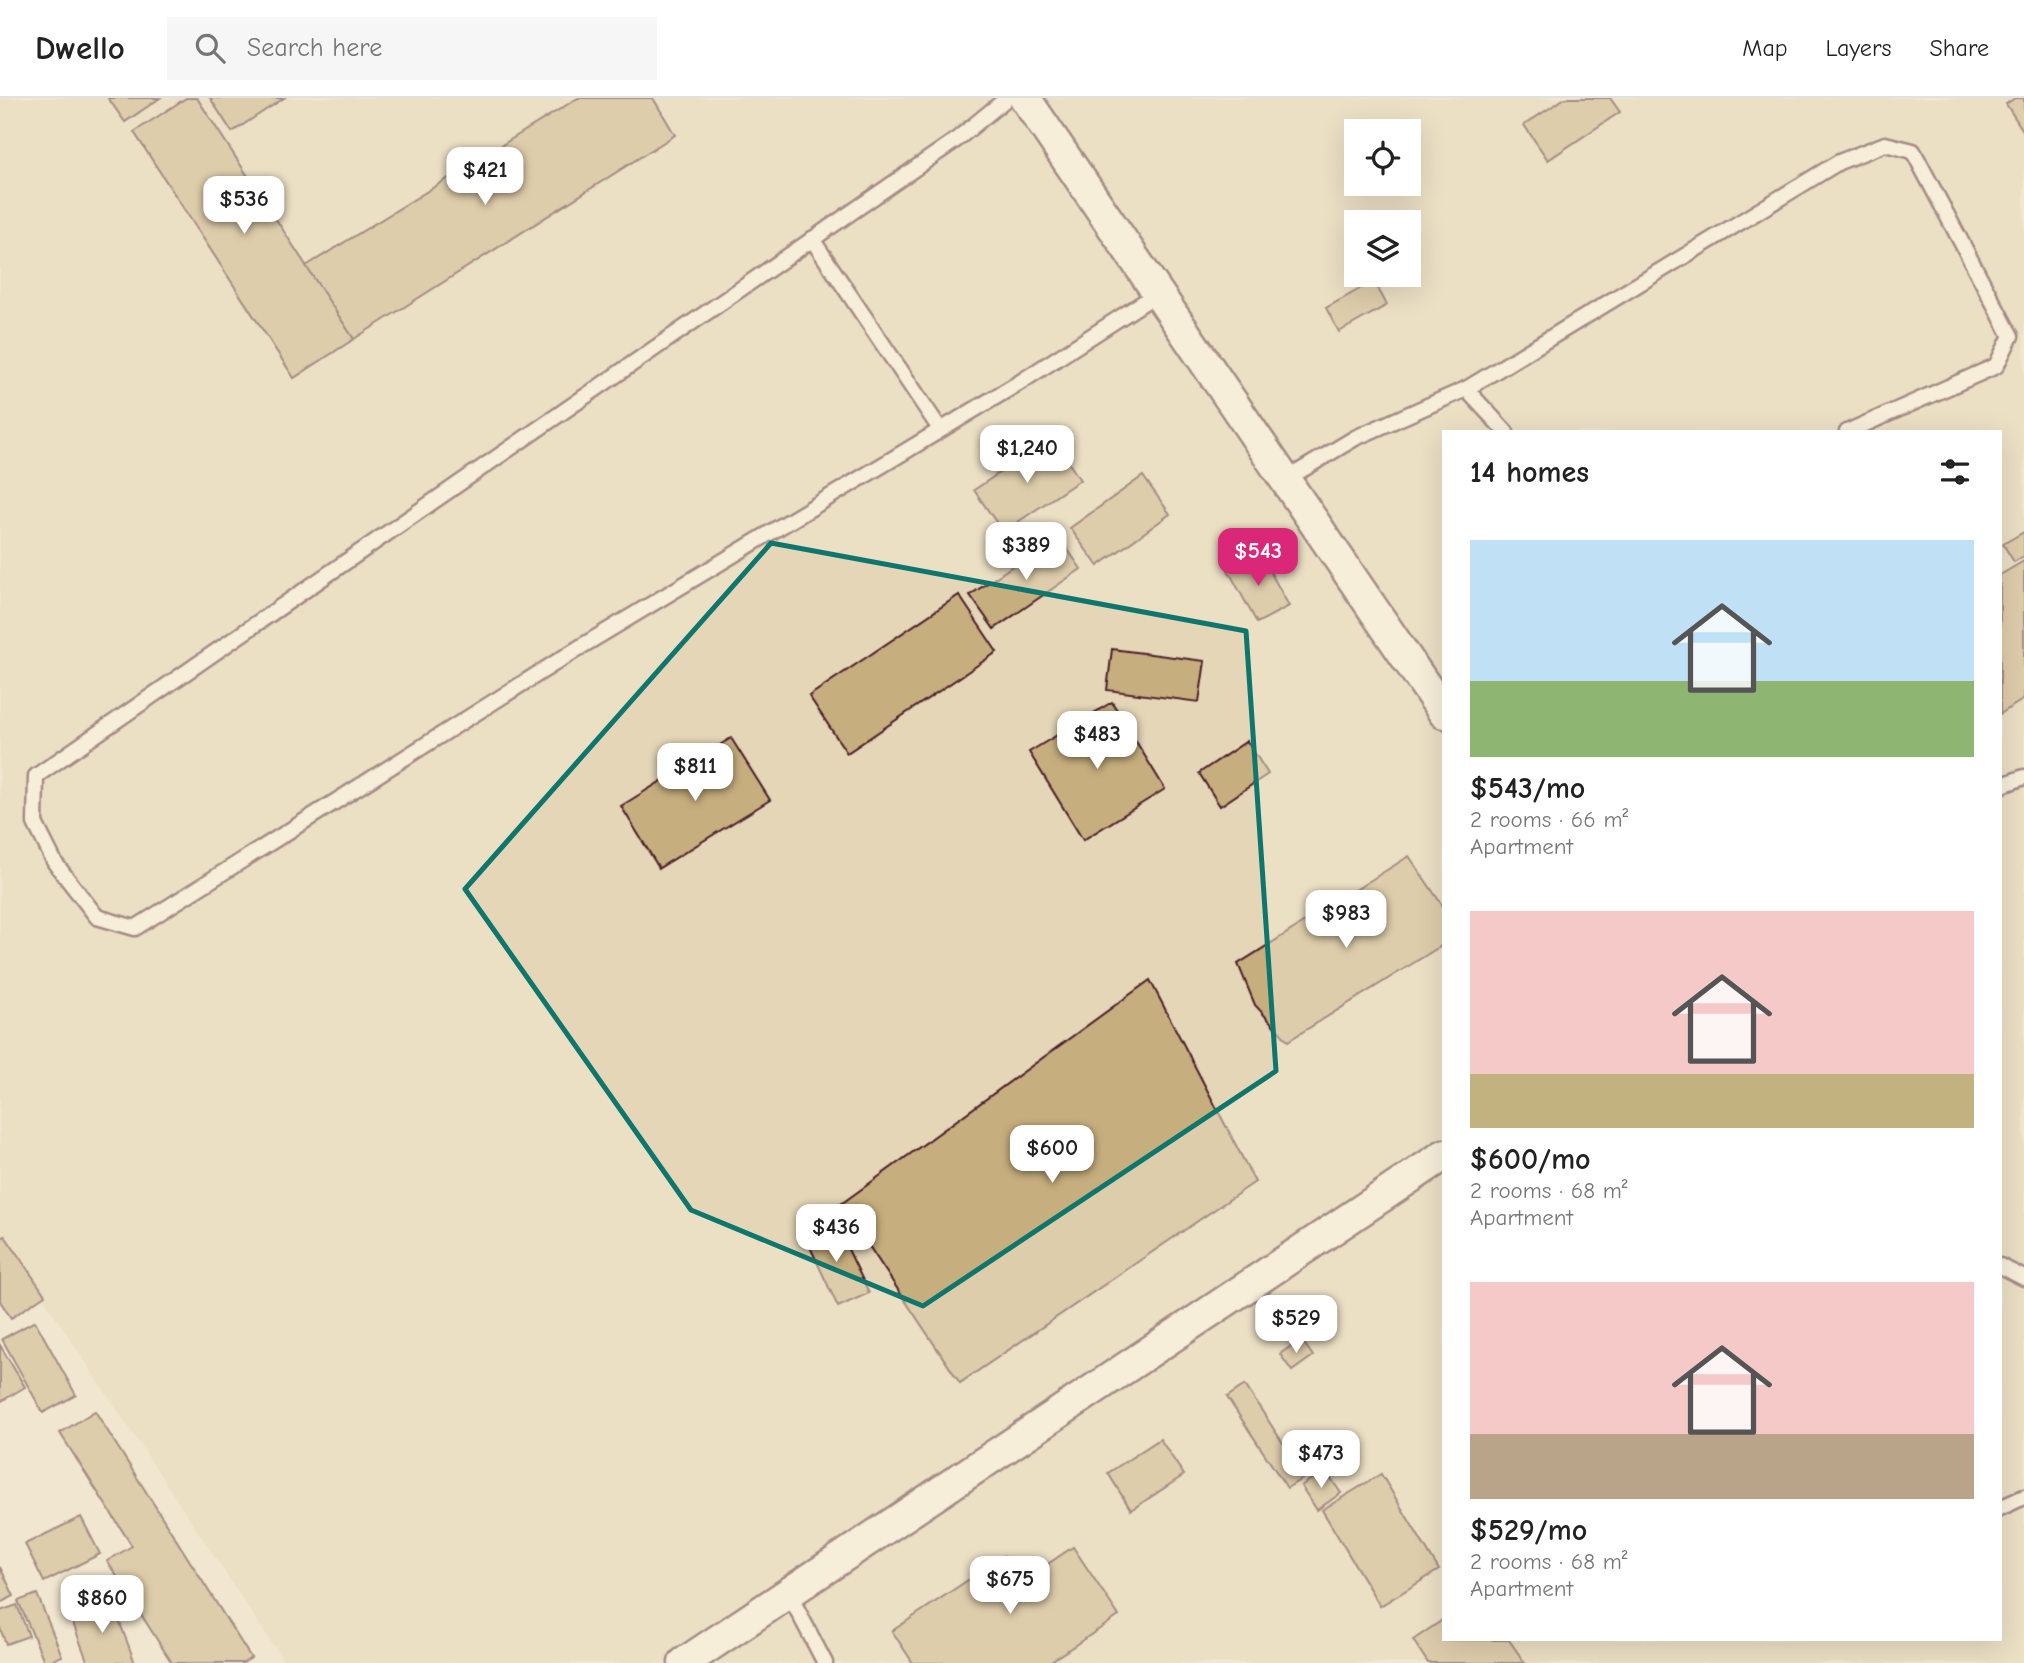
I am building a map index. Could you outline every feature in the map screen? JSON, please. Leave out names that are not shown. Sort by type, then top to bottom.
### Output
[{"type":"street","points":[[1025,98],[1442,710]]},
{"type":"street","points":[[684,1663],[1442,1156]]},
{"type":"lane","points":[[1007,98],[956,140],[36,776],[35,823],[55,863],[97,917],[135,928],[582,646],[1023,381],[1158,293]]},
{"type":"lane","points":[[1285,480],[1355,438],[1466,389],[1839,162],[1885,144],[1913,151],[2011,336],[1996,366],[1852,430]]},
{"type":"lane","points":[[813,239],[940,429]]},
{"type":"lane","points":[[1466,389],[1504,430]]},
{"type":"lane","points":[[2002,785],[2024,777]]},
{"type":"lane","points":[[2002,1267],[2024,1278]]},
{"type":"lane","points":[[2002,1507],[2024,1497]]},
{"type":"lane","points":[[788,1592],[825,1663]]},
{"type":"highlighted area","points":[[771,543],[1246,631],[1276,1071],[923,1306],[691,1210],[465,889]]},
{"type":"shaded area","points":[[0,98],[2024,98],[2024,1663],[285,1663],[0,1233]]},
{"type":"building","points":[[108,98],[160,98],[125,122]]},
{"type":"building","points":[[186,98],[197,98],[354,339],[294,378],[134,132]]},
{"type":"building","points":[[210,98],[284,98],[232,132]]},
{"type":"building","points":[[578,98],[653,98],[675,135],[354,339],[306,266]]},
{"type":"building","points":[[1565,98],[1610,98],[1620,112],[1548,160],[1524,125]]},
{"type":"building","points":[[2015,98],[2024,98],[2024,132],[2006,104]]},
{"type":"building","points":[[1363,287],[1377,287],[1387,305],[1339,332],[1326,308]]},
{"type":"building","points":[[1052,437],[1080,480],[1003,532],[974,490]]},
{"type":"building","points":[[1143,476],[1170,514],[1098,566],[1070,528]]},
{"type":"building","points":[[2024,532],[2024,556],[2014,562],[2003,544]]},
{"type":"building","points":[[1058,535],[1081,569],[994,629],[970,595]]},
{"type":"building","points":[[1260,553],[1289,606],[1257,623],[1228,570]]},
{"type":"building","points":[[2024,561],[2024,699],[2002,713],[2002,574]]},
{"type":"building","points":[[959,595],[997,652],[847,753],[809,696]]},
{"type":"building","points":[[1112,649],[1205,661],[1199,702],[1107,690]]},
{"type":"building","points":[[1112,702],[1165,789],[1083,840],[1029,752]]},
{"type":"building","points":[[731,738],[770,800],[659,868],[621,806]]},
{"type":"building","points":[[1247,741],[1268,774],[1220,806],[1199,773]]},
{"type":"building","points":[[1409,856],[1442,905],[1442,945],[1288,1041],[1255,1005],[1238,964]]},
{"type":"building","points":[[1150,980],[1255,1182],[960,1383],[841,1204]]},
{"type":"building","points":[[834,1220],[869,1293],[838,1307],[804,1234]]},
{"type":"building","points":[[5,1236],[45,1295],[11,1318],[0,1301],[0,1239]]},
{"type":"building","points":[[35,1321],[76,1395],[43,1413],[2,1339]]},
{"type":"building","points":[[1301,1339],[1313,1356],[1292,1371],[1280,1354]]},
{"type":"building","points":[[0,1345],[25,1387],[0,1402]]},
{"type":"building","points":[[1245,1385],[1305,1477],[1287,1488],[1227,1397]]},
{"type":"building","points":[[95,1411],[251,1658],[243,1663],[172,1663],[107,1561],[132,1546],[60,1433]]},
{"type":"building","points":[[1160,1439],[1184,1475],[1131,1510],[1108,1473]]},
{"type":"building","points":[[1325,1470],[1341,1493],[1317,1510],[1301,1486]]},
{"type":"building","points":[[1381,1474],[1439,1570],[1380,1606],[1322,1510]]},
{"type":"building","points":[[81,1517],[100,1554],[44,1582],[25,1544]]},
{"type":"building","points":[[1073,1547],[1119,1616],[1048,1663],[913,1663],[892,1631],[1004,1556],[1021,1582]]},
{"type":"building","points":[[0,1567],[14,1596],[0,1603]]},
{"type":"building","points":[[37,1594],[62,1656],[45,1663],[18,1601]]},
{"type":"building","points":[[111,1599],[135,1663],[88,1663],[70,1615]]},
{"type":"building","points":[[17,1605],[29,1636],[6,1644],[0,1628],[0,1611]]},
{"type":"building","points":[[1442,1620],[1442,1641],[1510,1641],[1525,1663],[1428,1663],[1413,1640]]}]
